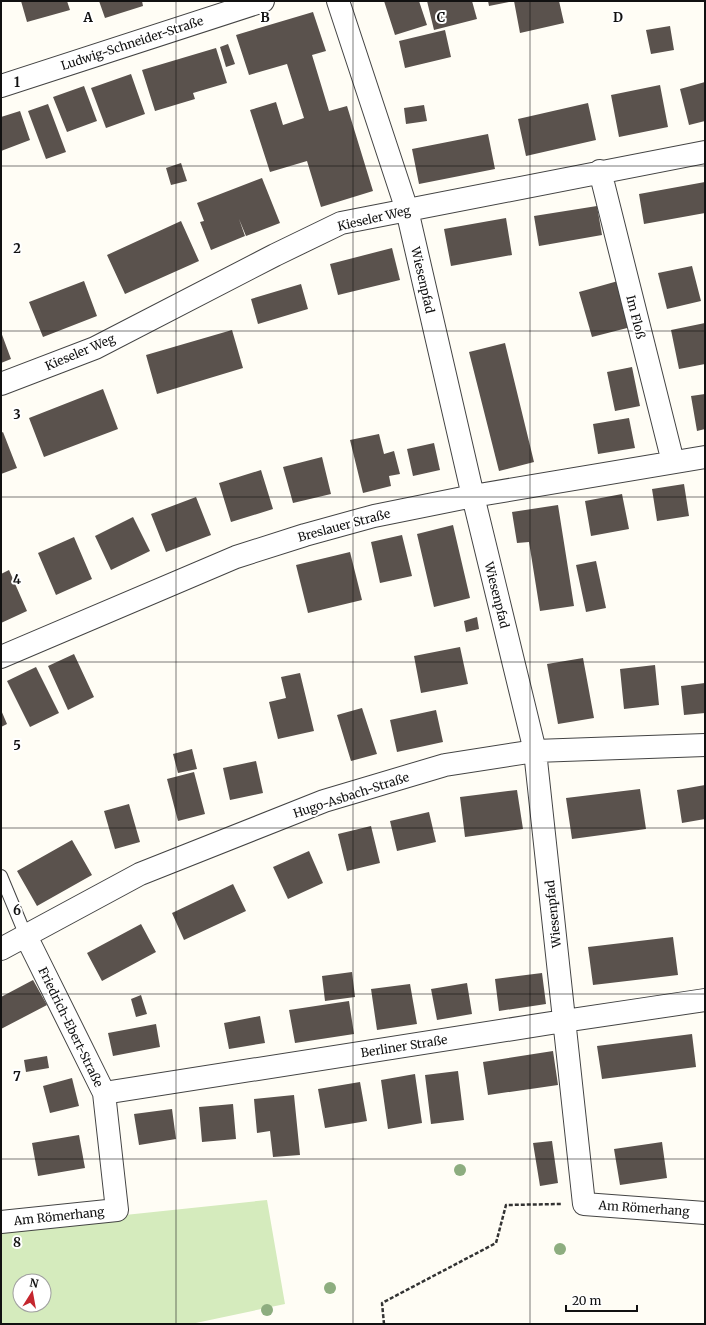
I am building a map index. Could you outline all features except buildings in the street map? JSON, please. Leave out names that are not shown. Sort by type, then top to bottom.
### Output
[{"type":"street","name":"Ludwig-Schneider-Straße","points":[[1,86],[263,1]]},
{"type":"street","name":"Wiesenpfad","points":[[338,1],[407,210],[473,496],[535,751],[584,1204]]},
{"type":"street","name":"Kieseler Weg","points":[[1,384],[95,348],[341,223],[600,171],[705,152]]},
{"type":"street","name":"Im Floß","points":[[600,171],[673,462]]},
{"type":"street","name":"Breslauer Straße","points":[[1,657],[236,556],[305,535],[374,516],[473,496],[705,457]]},
{"type":"street","name":"Hugo-Asbach-Straße","points":[[1,949],[140,874],[324,801],[444,765],[535,751],[705,745]]},
{"type":"street","name":"Friedrich-Ebert-Straße","points":[[26,936],[104,1094],[117,1210]]},
{"type":"street","name":"Berliner Straße","points":[[104,1094],[564,1020],[705,1000]]},
{"type":"street","name":"Am Römerhang","points":[[584,1204],[705,1213]]},
{"type":"street","name":"Am Römerhang","points":[[1,1222],[117,1210]]},
{"type":"lane","name":"Friedrich-Ebert-Straße","points":[[1,876],[26,936]]},
{"type":"path","points":[[384,1324],[382,1303],[496,1243],[506,1205],[584,1204]]},
{"type":"green space","points":[[267,1200],[285,1304],[191,1324],[1,1324],[1,1228]]}]
